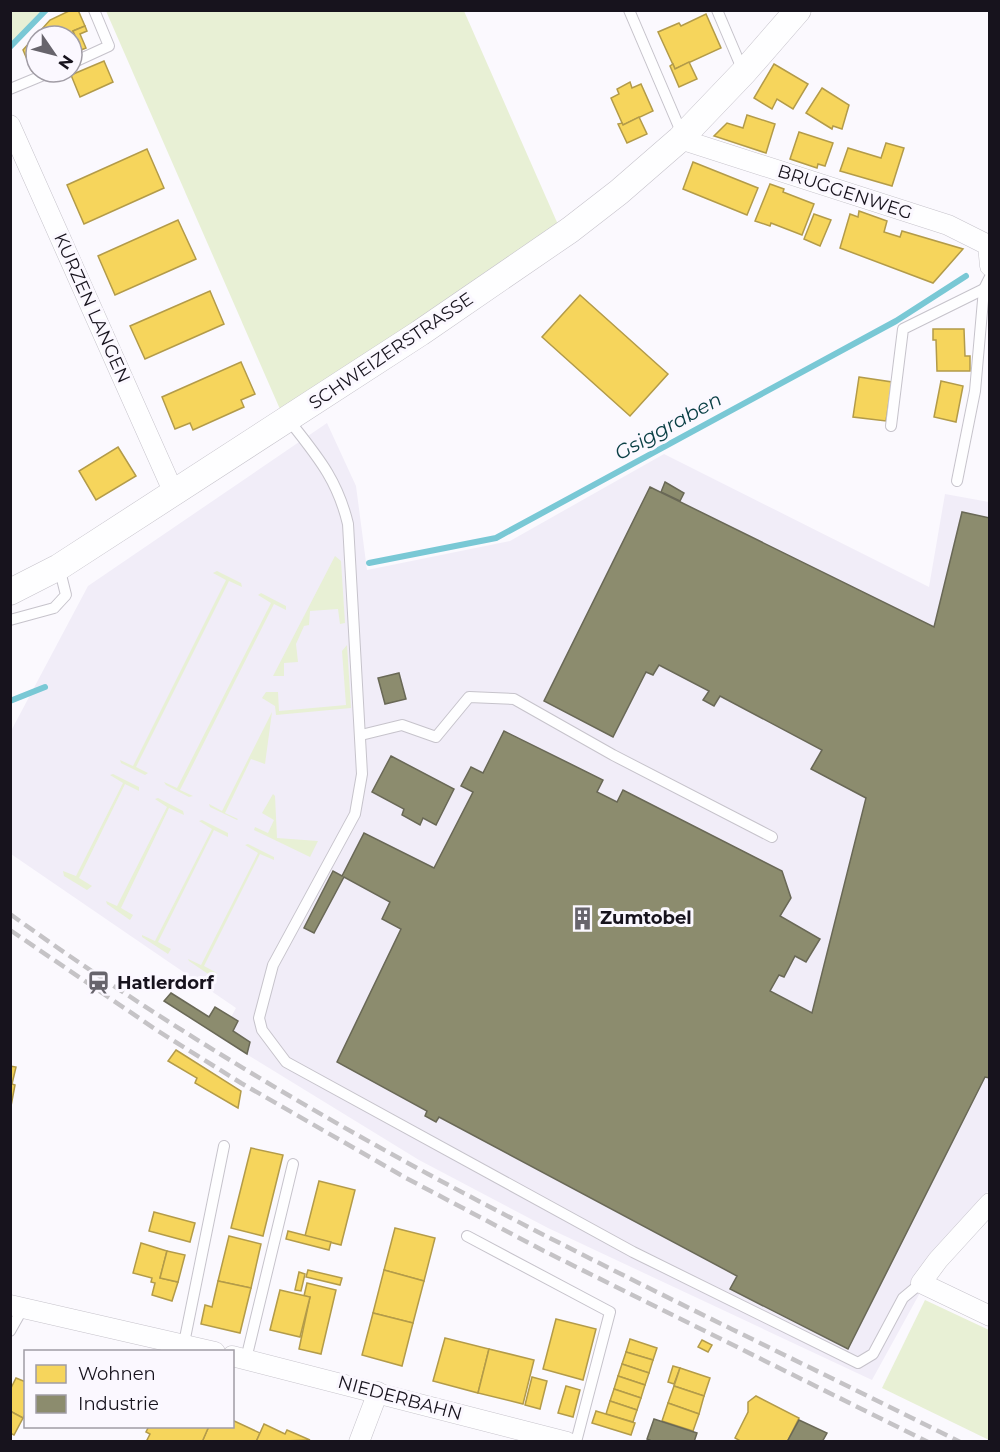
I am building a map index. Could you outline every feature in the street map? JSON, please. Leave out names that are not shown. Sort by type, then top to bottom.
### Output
[{"type":"street","name":"SCHWEIZERSTRASSE","points":[[10,592],[59,567],[288,419],[420,333],[570,230],[619,192],[682,137],[744,72],[798,10]]},
{"type":"street","name":"KURZEN LANGEN","points":[[10,124],[173,492]]},
{"type":"street","name":"BRUGGENWEG","points":[[682,137],[948,225],[989,244],[990,266]]},
{"type":"street","points":[[990,1203],[938,1260],[921,1283],[990,1316]]},
{"type":"street","points":[[17,1307],[207,1350]]},
{"type":"street","name":"NIEDERBAHN","points":[[239,1358],[567,1442]]},
{"type":"street","points":[[359,1442],[378,1392]]},
{"type":"lane","points":[[84,57],[109,46],[94,10]]},
{"type":"lane","points":[[629,10],[682,137]]},
{"type":"lane","points":[[717,10],[744,72]]},
{"type":"lane","points":[[10,89],[24,83]]},
{"type":"lane","points":[[957,481],[975,391],[984,289],[990,277]]},
{"type":"lane","points":[[891,426],[903,329],[984,289]]},
{"type":"lane","points":[[288,419],[326,469],[342,500],[348,524],[362,774],[355,814],[273,965],[259,1018],[262,1030],[286,1062],[633,1252],[858,1363],[873,1354],[903,1298],[921,1283]]},
{"type":"lane","points":[[10,620],[54,608],[66,595],[59,567]]},
{"type":"lane","points":[[361,735],[402,725],[436,737],[469,697],[514,699],[614,755],[772,837]]},
{"type":"lane","points":[[184,1344],[224,1146]]},
{"type":"lane","points":[[239,1358],[292,1164]]},
{"type":"lane","points":[[466,1236],[610,1312],[576,1442]]},
{"type":"lane","points":[[10,1331],[17,1307]]},
{"type":"shaded area","points":[[327,423],[356,486],[367,570],[510,541],[664,454],[929,587],[945,494],[989,502],[989,1190],[954,1231],[872,1380],[548,1228],[419,1160],[220,1038],[236,1008],[11,854],[11,731],[88,586]]},
{"type":"green space","points":[[11,10],[46,10],[32,24],[24,24],[24,31],[11,43]]},
{"type":"green space","points":[[106,11],[464,11],[560,229],[283,416]]},
{"type":"green space","points":[[335,556],[341,561],[345,623],[340,624],[338,609],[310,611],[309,625],[304,626],[296,644],[298,662],[284,663],[284,676],[273,676]]},
{"type":"green space","points":[[217,571],[241,583],[242,587],[229,581],[136,767],[148,773],[145,775],[121,763],[120,760],[133,766],[226,580],[213,573]]},
{"type":"green space","points":[[261,593],[286,606],[286,610],[274,604],[180,790],[193,796],[189,797],[164,782],[177,788],[271,603],[258,595]]},
{"type":"green space","points":[[347,645],[351,708],[276,715],[275,706],[262,698],[266,692],[278,692],[279,711],[346,705],[342,651]]},
{"type":"green space","points":[[272,712],[265,764],[251,759],[225,813],[237,820],[210,807],[209,804],[222,811]]},
{"type":"green space","points":[[113,774],[139,787],[139,791],[125,784],[79,878],[92,886],[87,890],[64,876],[63,871],[76,876],[123,783],[110,775]]},
{"type":"green space","points":[[273,794],[275,796],[277,838],[318,841],[310,857],[254,830],[255,827],[268,833],[274,820],[262,813]]},
{"type":"green space","points":[[158,798],[183,811],[184,815],[169,808],[121,908],[133,915],[130,920],[106,901],[117,906],[167,807],[155,799]]},
{"type":"green space","points":[[202,820],[228,833],[228,837],[214,830],[158,942],[171,949],[168,954],[142,935],[155,941],[212,829],[199,821]]},
{"type":"green space","points":[[248,844],[274,857],[274,860],[260,854],[204,966],[217,973],[214,978],[188,959],[201,965],[258,853],[245,845]]},
{"type":"green space","points":[[925,1300],[989,1330],[989,1440],[882,1388]]},
{"type":"building: Wohnen","points":[[71,10],[78,10],[85,26],[84,24],[46,24]]},
{"type":"building: Wohnen","points":[[706,14],[721,48],[675,69],[658,32],[679,23],[681,26]]},
{"type":"building: Wohnen","points":[[104,61],[113,82],[80,97],[75,84],[84,84],[84,69]]},
{"type":"building: Wohnen","points":[[689,62],[697,79],[679,87],[670,66],[673,64],[675,69]]},
{"type":"building: Wohnen","points":[[774,64],[808,84],[793,109],[777,99],[772,109],[754,98]]},
{"type":"building: Wohnen","points":[[630,82],[632,88],[641,84],[653,111],[623,125],[611,98],[619,94],[617,89]]},
{"type":"building: Wohnen","points":[[822,88],[849,105],[842,129],[833,126],[832,129],[806,113]]},
{"type":"building: Wohnen","points":[[747,115],[775,124],[766,153],[714,136],[727,123],[743,128]]},
{"type":"building: Wohnen","points":[[639,117],[647,134],[627,143],[618,124],[623,125]]},
{"type":"building: Wohnen","points":[[799,132],[833,143],[825,166],[818,164],[817,168],[790,159]]},
{"type":"building: Wohnen","points":[[886,143],[904,148],[892,186],[840,171],[848,148],[881,158]]},
{"type":"building: Wohnen","points":[[147,149],[164,188],[84,224],[67,185]]},
{"type":"building: Wohnen","points":[[693,162],[758,188],[747,215],[683,189]]},
{"type":"building: Wohnen","points":[[770,184],[784,189],[783,192],[814,204],[802,235],[771,223],[770,226],[755,221]]},
{"type":"building: Wohnen","points":[[859,211],[887,221],[884,232],[900,237],[902,231],[963,249],[933,283],[840,248],[850,214],[858,217]]},
{"type":"building: Wohnen","points":[[814,214],[831,220],[820,246],[804,239]]},
{"type":"building: Wohnen","points":[[178,220],[196,259],[115,295],[98,256]]},
{"type":"building: Wohnen","points":[[210,291],[224,324],[145,359],[130,326]]},
{"type":"building: Wohnen","points":[[580,295],[668,374],[630,416],[542,337]]},
{"type":"building: Wohnen","points":[[933,329],[964,329],[965,356],[970,356],[970,371],[937,371],[936,340],[933,340]]},
{"type":"building: Wohnen","points":[[241,362],[255,394],[241,400],[244,407],[193,430],[190,423],[175,429],[162,397]]},
{"type":"building: Wohnen","points":[[859,377],[892,382],[886,421],[853,417]]},
{"type":"building: Wohnen","points":[[941,381],[963,386],[956,422],[934,417]]},
{"type":"building: Wohnen","points":[[118,447],[136,476],[96,500],[79,471]]},
{"type":"building: Wohnen","points":[[176,1050],[241,1091],[238,1108],[195,1083],[197,1078],[168,1061]]},
{"type":"building: Wohnen","points":[[10,1066],[16,1067],[12,1084],[15,1085],[11,1106]]},
{"type":"building: Wohnen","points":[[251,1148],[283,1155],[263,1236],[231,1228]]},
{"type":"building: Wohnen","points":[[319,1181],[355,1190],[341,1245],[305,1236]]},
{"type":"building: Wohnen","points":[[154,1212],[195,1223],[190,1242],[149,1231]]},
{"type":"building: Wohnen","points":[[395,1228],[435,1238],[424,1281],[384,1270]]},
{"type":"building: Wohnen","points":[[288,1231],[331,1242],[329,1250],[286,1239]]},
{"type":"building: Wohnen","points":[[229,1236],[261,1244],[251,1288],[218,1281]]},
{"type":"building: Wohnen","points":[[141,1243],[167,1251],[160,1278],[178,1282],[172,1301],[152,1295],[155,1283],[151,1282],[152,1278],[133,1273]]},
{"type":"building: Wohnen","points":[[167,1251],[185,1255],[178,1282],[160,1278]]},
{"type":"building: Wohnen","points":[[308,1270],[342,1278],[340,1285],[306,1277]]},
{"type":"building: Wohnen","points":[[384,1270],[424,1281],[413,1323],[373,1313]]},
{"type":"building: Wohnen","points":[[299,1272],[305,1274],[301,1291],[295,1290]]},
{"type":"building: Wohnen","points":[[218,1281],[251,1288],[240,1333],[201,1324],[205,1305],[212,1307]]},
{"type":"building: Wohnen","points":[[307,1283],[336,1290],[321,1354],[299,1349],[310,1297],[304,1296]]},
{"type":"building: Wohnen","points":[[280,1290],[310,1297],[300,1337],[270,1330]]},
{"type":"building: Wohnen","points":[[373,1313],[413,1323],[402,1366],[362,1355]]},
{"type":"building: Wohnen","points":[[556,1319],[596,1329],[583,1380],[543,1369]]},
{"type":"building: Wohnen","points":[[445,1338],[489,1349],[478,1393],[433,1381]]},
{"type":"building: Wohnen","points":[[630,1339],[657,1348],[653,1360],[626,1352]]},
{"type":"building: Wohnen","points":[[702,1340],[712,1345],[708,1352],[698,1347]]},
{"type":"building: Wohnen","points":[[489,1349],[534,1360],[523,1404],[478,1393]]},
{"type":"building: Wohnen","points":[[626,1352],[653,1360],[649,1373],[622,1364]]},
{"type":"building: Wohnen","points":[[622,1364],[649,1373],[645,1385],[618,1376]]},
{"type":"building: Wohnen","points":[[673,1366],[680,1368],[674,1384],[668,1382]]},
{"type":"building: Wohnen","points":[[680,1368],[710,1378],[704,1396],[674,1386]]},
{"type":"building: Wohnen","points":[[618,1376],[645,1385],[641,1398],[614,1389]]},
{"type":"building: Wohnen","points":[[532,1377],[547,1381],[540,1409],[525,1405]]},
{"type":"building: Wohnen","points":[[16,1378],[24,1381],[23,1418],[10,1411],[10,1390]]},
{"type":"building: Wohnen","points":[[566,1386],[580,1390],[573,1417],[558,1413]]},
{"type":"building: Wohnen","points":[[674,1386],[704,1396],[699,1414],[668,1403]]},
{"type":"building: Wohnen","points":[[614,1389],[641,1398],[637,1410],[610,1401]]},
{"type":"building: Wohnen","points":[[756,1396],[799,1418],[787,1442],[742,1442],[735,1438],[748,1412],[748,1402]]},
{"type":"building: Wohnen","points":[[610,1401],[637,1410],[633,1422],[606,1414]]},
{"type":"building: Wohnen","points":[[668,1403],[699,1414],[693,1431],[662,1421]]},
{"type":"building: Wohnen","points":[[10,1411],[23,1418],[14,1435],[10,1433]]},
{"type":"building: Wohnen","points":[[596,1411],[635,1423],[631,1435],[592,1423]]},
{"type":"building: Wohnen","points":[[234,1421],[260,1433],[256,1442],[202,1442],[208,1428],[234,1428]]},
{"type":"building: Wohnen","points":[[264,1424],[285,1434],[287,1430],[310,1440],[256,1442]]},
{"type":"building: Wohnen","points":[[148,1428],[208,1428],[202,1442],[146,1442],[150,1434],[146,1432]]},
{"type":"building: Industrie","points":[[665,482],[684,493],[680,501],[661,492]]},
{"type":"building: Industrie","name":"Zumtobel","points":[[650,487],[934,627],[962,512],[990,518],[990,1078],[985,1077],[848,1349],[730,1289],[737,1276],[439,1117],[436,1122],[425,1116],[427,1111],[337,1062],[401,929],[382,919],[390,902],[344,877],[314,933],[304,928],[333,871],[342,876],[364,833],[434,868],[473,792],[461,786],[471,767],[483,773],[504,731],[603,780],[597,792],[617,802],[623,790],[782,871],[791,898],[780,916],[820,939],[806,962],[795,956],[784,977],[779,975],[770,991],[812,1013],[866,798],[811,769],[822,750],[720,696],[714,706],[703,700],[709,691],[659,665],[653,675],[646,672],[613,737],[544,701]]},
{"type":"building: Industrie","points":[[399,673],[406,699],[385,704],[378,678]]},
{"type":"building: Industrie","points":[[391,756],[454,789],[436,825],[423,818],[420,825],[402,815],[404,809],[372,792]]},
{"type":"building: Industrie","points":[[171,993],[209,1017],[215,1007],[238,1021],[233,1031],[250,1042],[247,1054],[164,1001]]},
{"type":"building: Industrie","points":[[654,1419],[697,1433],[694,1442],[654,1442],[647,1439]]},
{"type":"building: Industrie","points":[[799,1420],[827,1433],[822,1442],[787,1442]]},
{"type":"waterway","points":[[10,47],[46,10]]},
{"type":"waterway","name":"Gsiggraben","points":[[369,563],[496,538],[896,321],[966,276]]},
{"type":"waterway","name":"Gsiggraben","points":[[10,701],[45,687]]},
{"type":"railway","points":[[10,914],[60,950],[215,1051],[374,1144],[560,1243],[960,1442]]},
{"type":"railway","points":[[10,930],[158,1031],[241,1083],[406,1178],[544,1251],[928,1442]]},
{"type":"place","name":"Zumtobel","points":[[582,918]]},
{"type":"place","name":"Hatlerdorf","points":[[99,983]]}]
